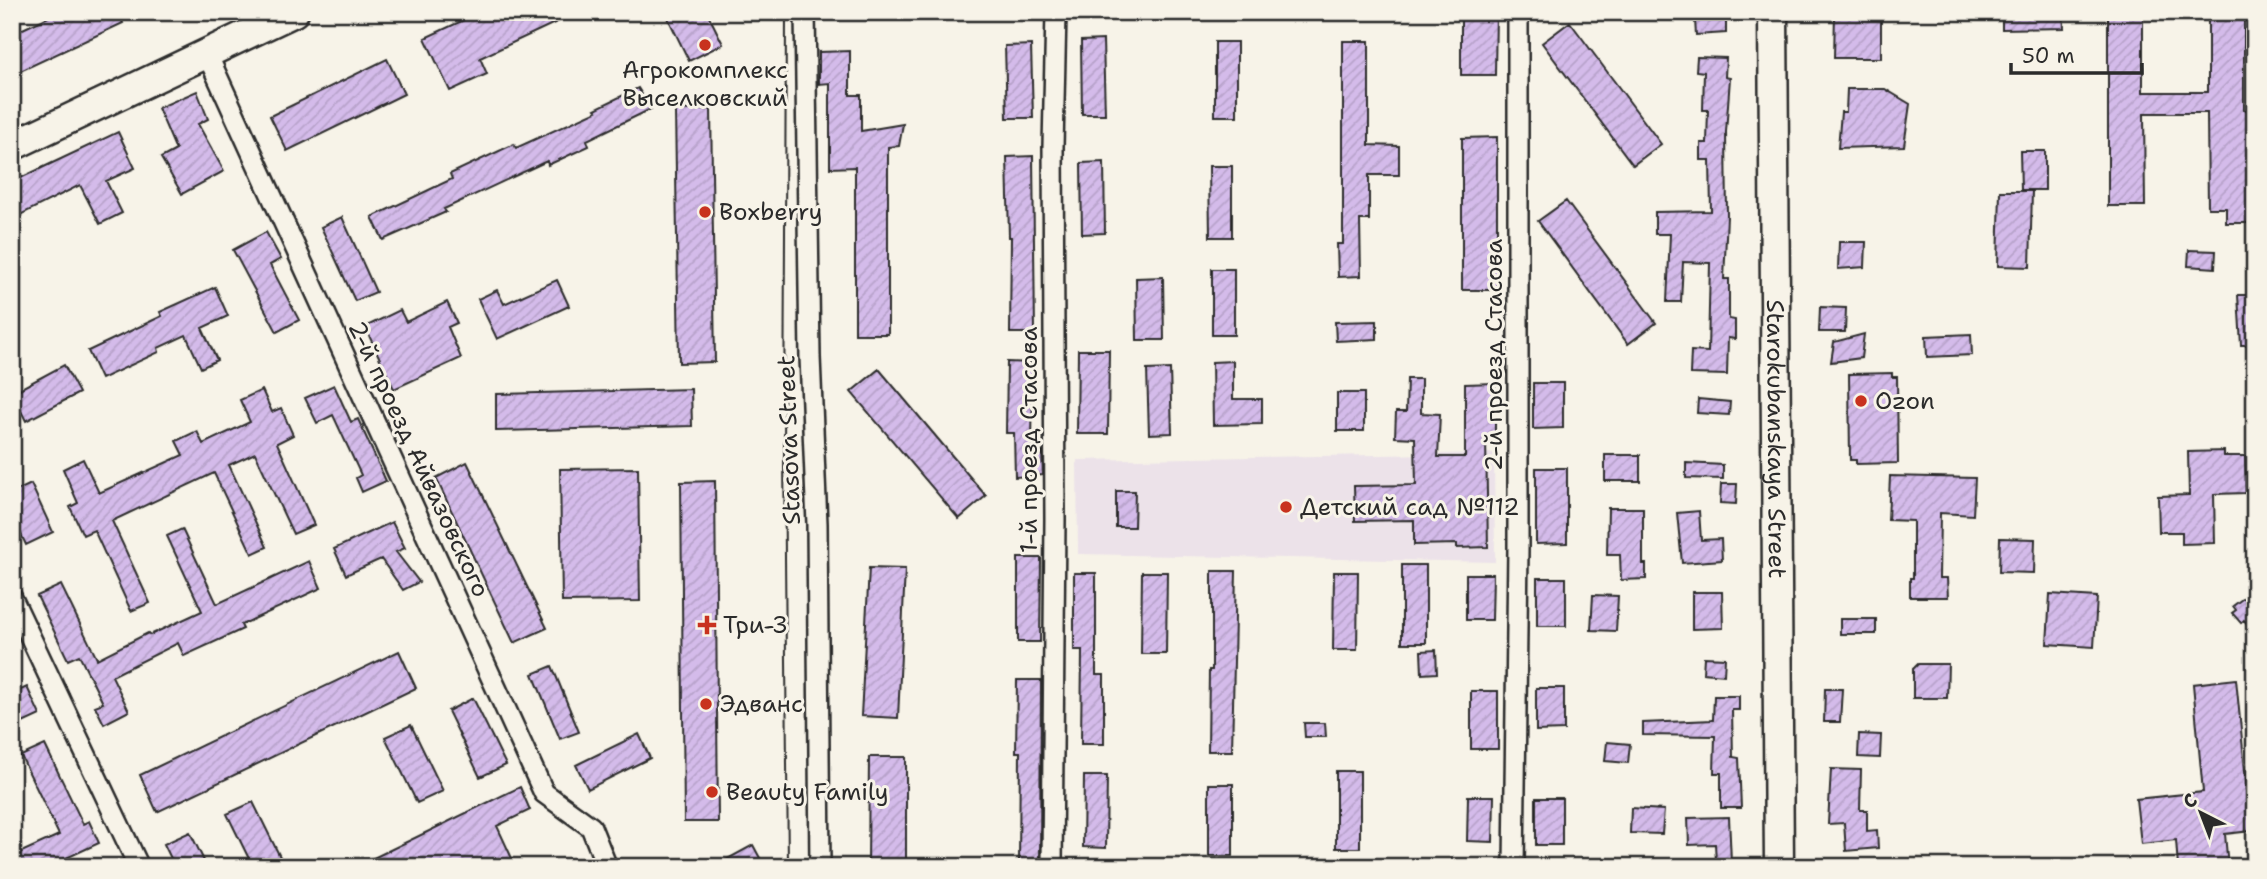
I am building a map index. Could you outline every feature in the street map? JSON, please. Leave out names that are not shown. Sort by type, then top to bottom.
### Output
[{"type":"street","points":[[12,146],[294,12]]},
{"type":"street","name":"Stasova Street","points":[[805,12],[810,357],[817,524],[820,867]]},
{"type":"street","name":"1-й проезд Стасова","points":[[1052,867],[1055,520],[1053,147],[1056,12]]},
{"type":"street","name":"2-й проезд Стасова","points":[[1514,867],[1518,548],[1518,12]]},
{"type":"street","name":"Starokubanskaya Street","points":[[1773,12],[1779,867]]},
{"type":"street","name":"2-й проезд Айвазовского","points":[[207,54],[544,793],[591,827],[607,867]]},
{"type":"street","points":[[12,598],[139,867]]},
{"type":"shaded area","name":"Детский сад №112","points":[[1494,453],[1495,562],[1078,554],[1077,460]]},
{"type":"building","points":[[59,12],[118,12],[123,23],[12,75],[12,34]]},
{"type":"building","points":[[481,12],[578,12],[480,58],[487,74],[450,91],[425,38]]},
{"type":"building","points":[[665,12],[707,12],[723,44],[689,61]]},
{"type":"building","points":[[1461,12],[1496,12],[1495,75],[1461,75]]},
{"type":"building","points":[[1835,12],[1881,12],[1881,58],[1834,58]]},
{"type":"building","points":[[2002,12],[2063,12],[2064,28],[2002,29]]},
{"type":"building","points":[[2108,12],[2143,12],[2143,92],[2208,92],[2208,12],[2244,12],[2244,110],[2255,110],[2254,223],[2226,223],[2226,208],[2208,208],[2207,113],[2144,113],[2145,206],[2108,206]]},
{"type":"building","points":[[1726,18],[1726,33],[1696,35],[1695,20]]},
{"type":"building","points":[[1570,22],[1661,144],[1633,165],[1542,43]]},
{"type":"building","points":[[1103,40],[1105,114],[1082,114],[1081,41]]},
{"type":"building","points":[[1343,41],[1369,41],[1369,145],[1399,146],[1399,175],[1369,175],[1369,220],[1360,220],[1361,276],[1338,277],[1337,244],[1343,244]]},
{"type":"building","points":[[1215,42],[1237,42],[1237,116],[1215,116]]},
{"type":"building","points":[[1031,45],[1033,118],[1007,118],[1005,46]]},
{"type":"building","points":[[850,51],[850,95],[861,95],[861,131],[903,124],[899,146],[888,147],[888,334],[855,334],[855,167],[830,168],[830,83],[819,84],[819,52]]},
{"type":"building","points":[[1697,57],[1726,58],[1725,77],[1730,78],[1726,132],[1727,216],[1724,279],[1729,279],[1729,319],[1735,320],[1735,339],[1728,338],[1727,375],[1690,374],[1691,351],[1708,352],[1710,263],[1683,262],[1681,302],[1667,302],[1670,234],[1655,234],[1655,212],[1711,211],[1710,160],[1701,160],[1701,143],[1707,143],[1708,110],[1703,110],[1704,72],[1696,71]]},
{"type":"building","points":[[387,59],[404,94],[287,151],[270,116]]},
{"type":"building","points":[[638,88],[651,109],[587,140],[589,146],[548,165],[547,161],[444,209],[446,212],[383,240],[372,217],[452,179],[450,174],[514,144],[516,148],[597,111],[595,109]]},
{"type":"building","points":[[1847,89],[1885,89],[1910,104],[1904,146],[1838,148],[1841,112],[1846,112]]},
{"type":"building","points":[[197,91],[208,119],[198,124],[224,171],[182,194],[161,158],[176,150],[158,108]]},
{"type":"building","points":[[711,109],[715,362],[679,363],[675,110]]},
{"type":"building","points":[[118,132],[135,168],[106,181],[122,213],[100,224],[80,185],[12,219],[12,182]]},
{"type":"building","points":[[1497,137],[1497,290],[1462,290],[1462,138]]},
{"type":"building","points":[[2020,151],[2045,151],[2045,190],[2021,190]]},
{"type":"building","points":[[1033,156],[1035,333],[1010,333],[1011,237],[1007,157]]},
{"type":"building","points":[[1104,162],[1105,233],[1082,234],[1081,163]]},
{"type":"building","points":[[1209,166],[1232,166],[1232,237],[1210,237]]},
{"type":"building","points":[[2000,191],[2032,191],[2030,267],[1998,266]]},
{"type":"building","points":[[1566,201],[1656,323],[1628,344],[1538,221]]},
{"type":"building","points":[[342,217],[376,292],[355,301],[321,227]]},
{"type":"building","points":[[266,232],[281,259],[270,265],[299,320],[277,332],[233,250]]},
{"type":"building","points":[[1839,242],[1866,242],[1865,267],[1838,269]]},
{"type":"building","points":[[2189,250],[2216,251],[2215,268],[2188,266]]},
{"type":"building","points":[[1212,269],[1234,269],[1234,335],[1212,335]]},
{"type":"building","points":[[1163,277],[1164,340],[1137,340],[1136,278]]},
{"type":"building","points":[[557,280],[569,306],[497,339],[478,299],[497,290],[504,304]]},
{"type":"building","points":[[215,287],[228,316],[202,328],[217,360],[201,368],[186,335],[158,348],[159,352],[101,379],[88,351],[162,316],[160,312]]},
{"type":"building","points":[[2238,295],[2255,295],[2255,345],[2241,345]]},
{"type":"building","points":[[447,302],[457,323],[448,327],[461,358],[394,389],[365,327],[400,310],[406,322]]},
{"type":"building","points":[[1820,307],[1846,308],[1845,332],[1819,332]]},
{"type":"building","points":[[1377,321],[1377,339],[1336,341],[1335,322]]},
{"type":"building","points":[[1864,334],[1861,358],[1831,362],[1834,342]]},
{"type":"building","points":[[1971,334],[1972,355],[1927,357],[1926,336]]},
{"type":"building","points":[[1078,350],[1109,350],[1108,434],[1077,434]]},
{"type":"building","points":[[1233,361],[1233,399],[1262,399],[1262,424],[1213,425],[1212,362]]},
{"type":"building","points":[[1007,362],[1033,363],[1032,452],[1042,452],[1043,475],[1015,477],[1014,433],[1006,433]]},
{"type":"building","points":[[64,365],[79,393],[26,421],[12,393]]},
{"type":"building","points":[[879,369],[986,496],[959,519],[851,392]]},
{"type":"building","points":[[1170,369],[1172,433],[1149,434],[1147,370]]},
{"type":"building","points":[[1892,373],[1892,377],[1897,377],[1898,463],[1856,464],[1856,460],[1850,460],[1849,374]]},
{"type":"building","points":[[1407,379],[1421,379],[1421,413],[1440,414],[1438,457],[1465,457],[1465,384],[1495,383],[1495,440],[1486,440],[1488,547],[1457,548],[1457,544],[1414,545],[1414,520],[1355,521],[1354,486],[1416,485],[1415,438],[1395,437],[1396,412],[1406,412]]},
{"type":"building","points":[[1533,383],[1563,383],[1563,428],[1533,429]]},
{"type":"building","points":[[334,385],[351,422],[358,419],[386,481],[362,492],[356,478],[361,475],[333,415],[317,423],[305,398]]},
{"type":"building","points":[[691,389],[692,426],[496,431],[496,394]]},
{"type":"building","points":[[262,390],[272,412],[281,408],[293,435],[277,443],[314,525],[293,534],[255,453],[229,465],[267,547],[252,554],[214,473],[112,521],[150,603],[131,611],[94,530],[83,535],[70,507],[78,503],[63,469],[83,459],[99,493],[183,455],[176,441],[197,431],[203,444],[250,422],[240,400]]},
{"type":"building","points":[[1337,393],[1364,393],[1364,431],[1337,431]]},
{"type":"building","points":[[1698,399],[1730,402],[1729,415],[1697,413]]},
{"type":"building","points":[[2224,451],[2224,456],[2245,456],[2246,493],[2214,494],[2215,543],[2182,544],[2182,532],[2159,532],[2158,496],[2189,495],[2188,452]]},
{"type":"building","points":[[1605,455],[1640,455],[1640,481],[1605,481]]},
{"type":"building","points":[[467,462],[547,628],[514,643],[436,478]]},
{"type":"building","points":[[1686,463],[1723,465],[1723,479],[1686,478]]},
{"type":"building","points":[[638,468],[640,601],[562,602],[560,469]]},
{"type":"building","points":[[1536,468],[1567,468],[1567,543],[1536,544]]},
{"type":"building","points":[[1890,476],[1975,478],[1973,515],[1940,513],[1939,578],[1947,578],[1948,597],[1910,597],[1910,578],[1913,578],[1913,521],[1888,520]]},
{"type":"building","points":[[715,481],[718,822],[684,822],[681,482]]},
{"type":"building","points":[[31,484],[53,532],[26,545],[12,515],[12,493]]},
{"type":"building","points":[[1721,484],[1737,484],[1736,504],[1720,503]]},
{"type":"building","points":[[1116,491],[1135,491],[1134,527],[1116,527]]},
{"type":"building","points":[[1608,508],[1643,508],[1643,564],[1646,564],[1646,579],[1621,580],[1620,555],[1607,555]]},
{"type":"building","points":[[1699,511],[1701,540],[1721,539],[1722,560],[1682,563],[1677,513]]},
{"type":"building","points":[[392,522],[405,548],[396,552],[419,582],[403,590],[381,559],[346,575],[334,549]]},
{"type":"building","points":[[182,529],[217,604],[309,561],[321,588],[241,625],[243,629],[184,656],[178,643],[112,676],[129,711],[104,724],[95,706],[103,703],[79,655],[68,660],[37,596],[61,585],[97,659],[148,633],[150,635],[202,611],[167,536]]},
{"type":"building","points":[[2000,538],[2035,539],[2034,573],[1999,572]]},
{"type":"building","points":[[1018,558],[1041,558],[1040,642],[1018,642]]},
{"type":"building","points":[[1402,565],[1426,565],[1426,643],[1402,643]]},
{"type":"building","points":[[869,568],[905,569],[898,718],[861,716]]},
{"type":"building","points":[[1212,571],[1236,571],[1232,751],[1208,751],[1209,670],[1212,670]]},
{"type":"building","points":[[1142,572],[1167,572],[1166,654],[1141,654]]},
{"type":"building","points":[[1334,572],[1358,572],[1357,650],[1333,650]]},
{"type":"building","points":[[1074,573],[1096,573],[1096,675],[1104,675],[1104,744],[1081,744],[1082,650],[1074,650]]},
{"type":"building","points":[[1466,574],[1493,574],[1492,620],[1466,620]]},
{"type":"building","points":[[1537,578],[1566,578],[1566,626],[1537,626]]},
{"type":"building","points":[[2255,589],[2255,633],[2244,620],[2241,623],[2232,613],[2236,610],[2233,606]]},
{"type":"building","points":[[1692,592],[1722,592],[1723,628],[1692,629]]},
{"type":"building","points":[[2050,594],[2097,597],[2094,647],[2047,644]]},
{"type":"building","points":[[1593,595],[1618,596],[1616,631],[1591,630]]},
{"type":"building","points":[[1840,619],[1876,619],[1876,634],[1840,634]]},
{"type":"building","points":[[1436,650],[1437,673],[1422,674],[1421,651]]},
{"type":"building","points":[[399,651],[416,688],[157,812],[140,775]]},
{"type":"building","points":[[1704,657],[1725,658],[1724,675],[1703,673]]},
{"type":"building","points":[[1918,664],[1948,664],[1947,698],[1913,698],[1913,669]]},
{"type":"building","points":[[552,666],[579,732],[560,739],[533,674]]},
{"type":"building","points":[[2236,679],[2251,831],[2225,834],[2228,867],[2178,867],[2176,840],[2141,844],[2136,799],[2203,792],[2193,684]]},
{"type":"building","points":[[1017,680],[1041,680],[1040,862],[1019,862],[1020,752],[1016,752]]},
{"type":"building","points":[[27,687],[40,715],[12,728],[12,694]]},
{"type":"building","points":[[1536,688],[1564,688],[1564,730],[1536,731]]},
{"type":"building","points":[[1825,689],[1842,689],[1840,722],[1824,722]]},
{"type":"building","points":[[1471,691],[1498,691],[1498,749],[1471,749]]},
{"type":"building","points":[[1714,696],[1739,696],[1739,710],[1732,710],[1733,757],[1739,758],[1741,808],[1721,808],[1721,773],[1714,773],[1715,736],[1643,735],[1643,723],[1713,720]]},
{"type":"building","points":[[473,698],[506,765],[480,777],[448,711]]},
{"type":"building","points":[[1304,723],[1325,723],[1326,737],[1305,737]]},
{"type":"building","points":[[411,725],[443,791],[417,803],[385,737]]},
{"type":"building","points":[[639,734],[650,758],[588,789],[576,765]]},
{"type":"building","points":[[1859,734],[1881,735],[1880,758],[1858,757]]},
{"type":"building","points":[[1607,742],[1630,744],[1628,763],[1605,761]]},
{"type":"building","points":[[45,745],[83,824],[89,821],[99,843],[47,867],[23,867],[17,854],[59,835],[21,756]]},
{"type":"building","points":[[869,757],[906,757],[906,867],[868,867]]},
{"type":"building","points":[[1831,769],[1861,770],[1860,810],[1867,810],[1867,831],[1877,830],[1878,848],[1846,851],[1844,823],[1828,824]]},
{"type":"building","points":[[1336,771],[1360,771],[1360,848],[1336,848]]},
{"type":"building","points":[[1084,776],[1107,776],[1106,848],[1083,847]]},
{"type":"building","points":[[1209,784],[1233,784],[1233,856],[1209,856]]},
{"type":"building","points":[[520,787],[530,810],[497,826],[516,867],[355,867]]},
{"type":"building","points":[[1468,796],[1494,796],[1493,842],[1467,841]]},
{"type":"building","points":[[1536,798],[1562,798],[1562,845],[1536,845]]},
{"type":"building","points":[[253,802],[285,867],[253,867],[227,814]]},
{"type":"building","points":[[1631,808],[1664,810],[1662,834],[1630,833]]},
{"type":"building","points":[[1729,817],[1731,861],[1716,861],[1715,844],[1689,845],[1688,818]]},
{"type":"building","points":[[190,832],[207,867],[175,867],[164,844]]},
{"type":"building","points":[[753,845],[761,860],[750,867],[713,867]]},
{"type":"tram line","points":[[786,12],[784,454],[788,867]]},
{"type":"place","name":"Агрокомплекс Выселковский","points":[[705,45]]},
{"type":"place","name":"Boxberry","points":[[705,212]]},
{"type":"place","name":"Ozon","points":[[1861,401]]},
{"type":"place","name":"Детский сад №112","points":[[1286,507]]},
{"type":"place","name":"Три-З","points":[[707,625]]},
{"type":"place","name":"Эдванс","points":[[706,704]]},
{"type":"place","name":"Beauty Family","points":[[712,792]]}]
